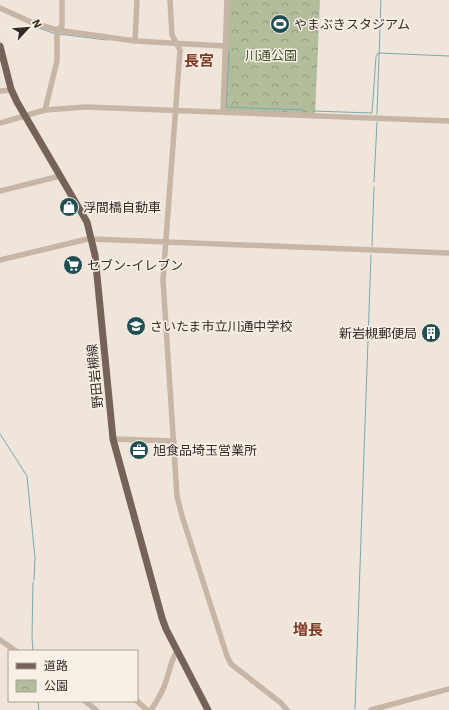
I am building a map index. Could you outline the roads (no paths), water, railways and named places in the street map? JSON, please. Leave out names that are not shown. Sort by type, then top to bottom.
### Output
[{"type":"main road","name":"野田岩槻線","points":[[0,46],[12,90],[25,116],[87,222],[92,239],[113,439],[162,618],[177,651],[208,710]]},
{"type":"street","points":[[45,110],[57,61],[57,32],[62,26],[62,0]]},
{"type":"street","points":[[135,41],[137,0]]},
{"type":"street","points":[[170,0],[172,35],[180,50],[163,289],[177,496],[180,511],[227,656],[232,664],[281,703],[287,710]]},
{"type":"street","points":[[223,112],[226,0]]},
{"type":"street","points":[[0,8],[57,32],[135,41],[225,46]]},
{"type":"street","points":[[0,91],[12,90]]},
{"type":"street","points":[[0,122],[45,110],[86,107],[449,121]]},
{"type":"street","points":[[0,191],[60,176]]},
{"type":"street","points":[[0,260],[92,239],[449,253]]},
{"type":"street","points":[[113,439],[174,441]]},
{"type":"street","points":[[0,640],[15,650]]},
{"type":"street","points":[[151,710],[158,701],[166,681],[172,658],[177,651]]},
{"type":"street","points":[[371,710],[449,689]]},
{"type":"street","points":[[86,702],[96,710]]},
{"type":"street","points":[[138,702],[147,710]]},
{"type":"waterway","points":[[377,114],[381,0]]},
{"type":"waterway","points":[[36,27],[56,34]]},
{"type":"waterway","points":[[59,34],[107,40]]},
{"type":"waterway","points":[[228,50],[226,107],[304,110]]},
{"type":"waterway","points":[[313,111],[372,113],[376,57],[378,53],[449,56]]},
{"type":"waterway","points":[[374,182],[377,122]]},
{"type":"waterway","points":[[372,246],[374,187]]},
{"type":"waterway","points":[[355,709],[371,255]]},
{"type":"waterway","points":[[0,434],[27,476],[35,558],[34,580]]},
{"type":"waterway","points":[[33,582],[33,650]]},
{"type":"waterway","points":[[38,702],[39,710]]},
{"type":"place","name":"やまぶきスタジアム","points":[[280,24]]},
{"type":"place","name":"浮間橋自動車","points":[[69,207]]},
{"type":"place","name":"セブン-イレブン","points":[[73,265]]},
{"type":"place","name":"さいたま市立川通中学校","points":[[136,326]]},
{"type":"place","name":"新岩槻郵便局","points":[[431,333]]},
{"type":"place","name":"旭食品埼玉営業所","points":[[139,450]]},
{"type":"district","name":"長宮","points":[[199,60]]},
{"type":"district","name":"増長","points":[[308,629]]},
{"type":"park label","name":"川通公園","points":[[271,55]]}]
